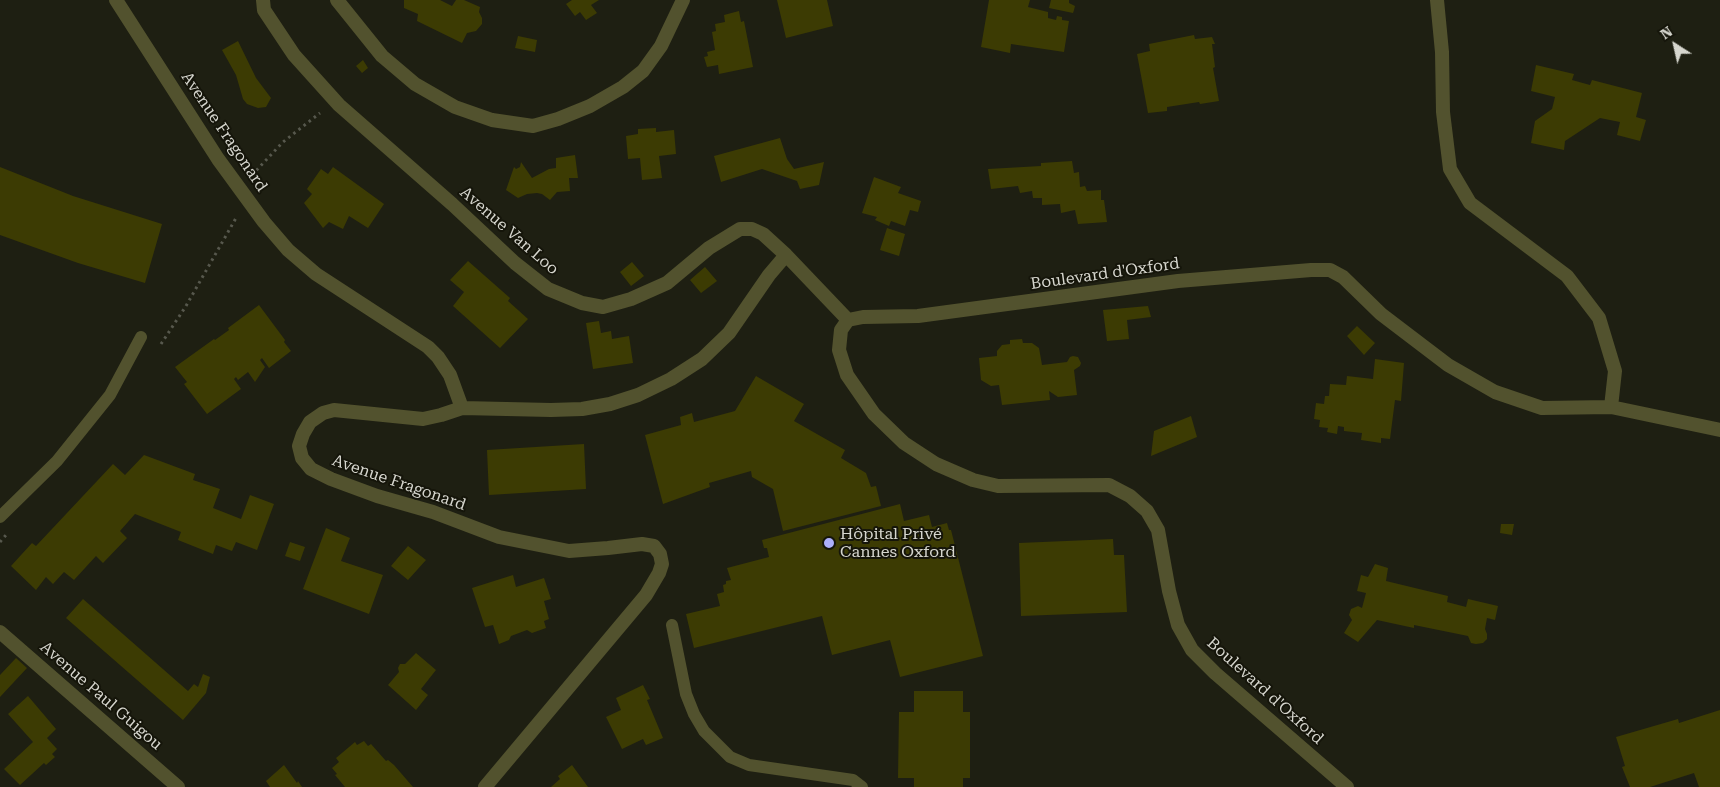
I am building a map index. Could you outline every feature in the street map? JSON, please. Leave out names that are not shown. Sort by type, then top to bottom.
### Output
[{"type":"street","name":"Avenue Fragonard","points":[[116,0],[218,159],[264,222],[288,250],[316,274],[428,347],[438,357],[450,375],[462,408],[441,415],[423,418],[334,410],[323,413],[310,422],[302,434],[299,446],[302,458],[312,469],[331,479],[377,496],[433,512],[500,537],[569,550],[642,544],[654,546],[660,554],[662,564],[659,574],[646,595],[485,787]]},
{"type":"street","name":"Avenue Van Loo","points":[[263,0],[264,10],[294,55],[335,100],[452,204],[515,264],[548,289],[582,303],[603,307],[631,300],[667,283],[709,248],[740,229],[752,229],[763,234],[786,255],[848,320]]},
{"type":"street","points":[[336,0],[382,56],[415,84],[455,107],[492,120],[532,126],[558,119],[590,106],[623,87],[643,71],[661,46],[683,0]]},
{"type":"street","points":[[1437,0],[1442,52],[1444,112],[1450,170],[1470,203],[1567,276],[1600,318],[1615,371],[1611,407]]},
{"type":"street","points":[[462,408],[582,409],[610,404],[638,395],[671,379],[702,359],[729,333],[769,275],[786,255]]},
{"type":"street","name":"Boulevard d'Oxford","points":[[1346,787],[1215,673],[1192,650],[1178,625],[1169,591],[1158,530],[1148,511],[1130,496],[1109,485],[998,486],[973,480],[936,464],[904,442],[874,414],[848,375],[839,350],[842,330],[848,320],[918,316],[1178,281],[1330,270],[1343,277],[1381,314],[1448,365],[1496,392],[1542,408],[1611,407],[1720,430]]},
{"type":"street","name":"Avenue Paul Guigou","points":[[0,632],[178,787]]},
{"type":"lane","points":[[0,517],[57,461],[110,395],[141,337]]},
{"type":"lane","points":[[672,626],[686,694],[694,714],[704,731],[730,757],[749,766],[853,780],[862,787]]},
{"type":"path","points":[[160,345],[186,306],[243,193],[283,142],[335,100]]},
{"type":"building","points":[[404,0],[440,0],[452,6],[456,0],[464,0],[480,7],[479,12],[482,24],[476,31],[467,33],[462,43],[417,21],[418,14],[404,8]]},
{"type":"building","points":[[572,0],[599,0],[591,5],[597,13],[586,20],[580,12],[575,16],[566,4]]},
{"type":"building","points":[[777,0],[827,0],[833,26],[786,38]]},
{"type":"building","points":[[989,0],[1030,0],[1028,7],[1048,12],[1048,18],[1056,20],[1057,16],[1062,17],[1062,20],[1069,21],[1064,52],[1011,44],[1010,53],[981,47]]},
{"type":"building","points":[[1051,0],[1069,0],[1069,3],[1075,6],[1073,13],[1049,8]]},
{"type":"building","points":[[739,11],[741,22],[744,21],[753,67],[719,74],[718,65],[707,67],[704,57],[708,56],[707,52],[715,50],[712,32],[716,31],[715,24],[725,22],[724,15]]},
{"type":"building","points":[[1194,35],[1195,39],[1212,37],[1215,44],[1212,44],[1215,67],[1213,68],[1219,101],[1167,107],[1167,111],[1148,113],[1137,54],[1150,51],[1149,44]]},
{"type":"building","points":[[518,36],[537,40],[535,52],[515,48]]},
{"type":"building","points":[[238,41],[256,78],[271,98],[266,107],[258,108],[247,104],[243,99],[236,75],[222,50]]},
{"type":"building","points":[[363,60],[368,68],[362,73],[356,66]]},
{"type":"building","points":[[1536,65],[1574,74],[1572,80],[1590,85],[1592,80],[1642,93],[1636,117],[1646,120],[1640,141],[1617,135],[1620,122],[1600,118],[1565,141],[1564,150],[1531,143],[1535,121],[1552,109],[1555,97],[1531,91]]},
{"type":"building","points":[[656,128],[656,132],[674,130],[676,154],[659,156],[662,178],[642,180],[640,158],[628,159],[626,136],[638,134],[638,129]]},
{"type":"building","points":[[780,138],[787,159],[794,169],[824,162],[819,185],[800,189],[797,181],[762,169],[721,182],[714,156]]},
{"type":"building","points":[[575,155],[578,178],[569,178],[570,191],[557,192],[550,200],[537,193],[527,194],[518,198],[506,190],[514,167],[516,169],[520,167],[521,162],[532,178],[549,169],[556,168],[556,158]]},
{"type":"building","points":[[1072,161],[1074,173],[1079,172],[1080,187],[1085,186],[1087,191],[1101,190],[1101,200],[1104,200],[1107,222],[1078,224],[1075,210],[1061,213],[1060,204],[1042,205],[1042,198],[1033,198],[1032,191],[1020,193],[1018,186],[991,189],[988,169],[1041,166],[1041,163]]},
{"type":"building","points":[[0,167],[73,196],[162,224],[145,283],[78,263],[0,235]]},
{"type":"building","points":[[333,167],[384,204],[368,228],[349,216],[343,229],[329,222],[323,228],[304,203],[312,194],[307,189],[321,169],[328,174]]},
{"type":"building","points":[[874,177],[901,187],[898,193],[921,201],[918,212],[910,210],[905,226],[891,221],[889,226],[875,220],[877,217],[862,213]]},
{"type":"building","points":[[887,228],[905,234],[899,256],[880,250]]},
{"type":"building","points":[[468,261],[510,298],[508,301],[528,319],[500,348],[453,306],[464,292],[450,280]]},
{"type":"building","points":[[632,262],[644,276],[631,286],[620,272]]},
{"type":"building","points":[[705,267],[717,281],[701,293],[690,280]]},
{"type":"building","points":[[259,305],[291,351],[269,368],[262,358],[260,360],[265,367],[255,382],[248,372],[238,380],[236,377],[234,379],[241,389],[207,414],[184,384],[187,382],[175,367],[229,330],[228,328]]},
{"type":"building","points":[[1148,306],[1151,317],[1127,320],[1129,339],[1107,341],[1103,310]]},
{"type":"building","points":[[599,321],[601,333],[611,331],[612,339],[629,336],[633,363],[593,369],[586,323]]},
{"type":"building","points":[[1357,326],[1375,343],[1364,355],[1347,336]]},
{"type":"building","points":[[1022,339],[1023,343],[1032,343],[1039,348],[1042,365],[1067,362],[1070,357],[1078,357],[1081,363],[1074,370],[1077,395],[1058,397],[1049,391],[1050,400],[1002,405],[999,385],[991,386],[981,380],[979,358],[997,356],[997,351],[1002,345],[1010,344],[1010,340]]},
{"type":"building","points":[[1375,359],[1404,363],[1401,401],[1395,400],[1390,439],[1381,438],[1381,443],[1361,440],[1362,433],[1344,431],[1344,427],[1338,426],[1337,434],[1327,432],[1328,428],[1319,427],[1320,420],[1314,419],[1316,403],[1324,404],[1325,396],[1329,396],[1330,384],[1346,385],[1347,376],[1373,379]]},
{"type":"building","points":[[756,376],[804,404],[794,421],[845,450],[841,458],[866,473],[871,487],[876,486],[881,506],[783,531],[773,489],[752,477],[751,471],[709,483],[710,487],[663,504],[645,435],[681,425],[680,417],[692,413],[694,422],[735,411]]},
{"type":"building","points":[[1191,416],[1197,437],[1151,456],[1154,431]]},
{"type":"building","points":[[584,444],[586,489],[489,495],[487,450]]},
{"type":"building","points":[[144,455],[195,474],[193,480],[220,489],[213,508],[241,519],[250,495],[274,504],[257,550],[236,542],[232,551],[216,545],[213,554],[178,540],[181,532],[135,514],[120,531],[127,538],[103,563],[96,556],[74,580],[64,572],[53,584],[46,577],[36,590],[11,566],[32,543],[36,546],[113,464],[125,475]]},
{"type":"building","points":[[900,504],[904,521],[929,515],[932,527],[947,523],[949,530],[951,530],[983,656],[900,677],[890,640],[832,655],[822,616],[694,648],[686,614],[720,606],[717,594],[724,592],[723,585],[726,584],[726,581],[731,580],[727,568],[769,557],[767,548],[764,548],[762,540]]},
{"type":"building","points":[[1501,524],[1514,524],[1512,535],[1500,533]]},
{"type":"building","points":[[326,528],[350,538],[341,561],[383,575],[369,614],[303,589]]},
{"type":"building","points":[[1113,539],[1114,555],[1124,555],[1127,612],[1021,616],[1019,543]]},
{"type":"building","points":[[290,542],[305,547],[300,561],[285,556]]},
{"type":"building","points":[[408,546],[426,560],[408,580],[391,566]]},
{"type":"building","points":[[1375,564],[1388,568],[1386,581],[1448,596],[1447,602],[1466,607],[1468,599],[1498,606],[1495,620],[1487,618],[1485,629],[1487,639],[1483,643],[1476,644],[1471,643],[1468,636],[1377,620],[1358,642],[1344,633],[1352,620],[1349,615],[1351,609],[1358,606],[1362,608],[1366,593],[1357,591],[1361,575],[1368,577]]},
{"type":"building","points":[[513,575],[516,587],[544,578],[551,599],[544,601],[549,619],[544,621],[546,628],[532,633],[527,630],[511,636],[509,640],[499,644],[493,625],[485,627],[472,588]]},
{"type":"building","points":[[83,599],[188,691],[194,684],[198,687],[203,674],[210,677],[206,693],[183,720],[66,618]]},
{"type":"building","points":[[416,653],[436,670],[421,689],[428,695],[416,710],[388,685],[399,672],[400,664],[405,664]]},
{"type":"building","points":[[16,658],[27,668],[0,697],[0,675]]},
{"type":"building","points":[[643,685],[650,699],[647,700],[663,738],[646,745],[643,739],[622,749],[606,717],[621,710],[616,698]]},
{"type":"building","points":[[914,691],[963,691],[963,712],[970,712],[970,778],[963,778],[963,787],[914,787],[914,778],[898,778],[899,712],[914,712]]},
{"type":"building","points":[[28,696],[56,729],[47,738],[57,749],[52,754],[55,757],[46,765],[44,763],[20,785],[4,769],[33,742],[8,714]]},
{"type":"building","points":[[1720,710],[1720,787],[1699,787],[1694,773],[1650,787],[1630,787],[1622,767],[1625,766],[1616,737],[1678,719],[1679,723]]},
{"type":"building","points":[[364,741],[368,746],[371,744],[386,761],[388,760],[394,765],[413,787],[345,787],[332,768],[339,762],[336,758],[355,742],[357,745]]},
{"type":"building","points":[[284,765],[302,787],[270,787],[266,781]]},
{"type":"building","points":[[572,765],[588,787],[551,787],[560,779],[558,776]]},
{"type":"place","name":"Hôpital Privé Cannes Oxford","points":[[829,543]]}]
